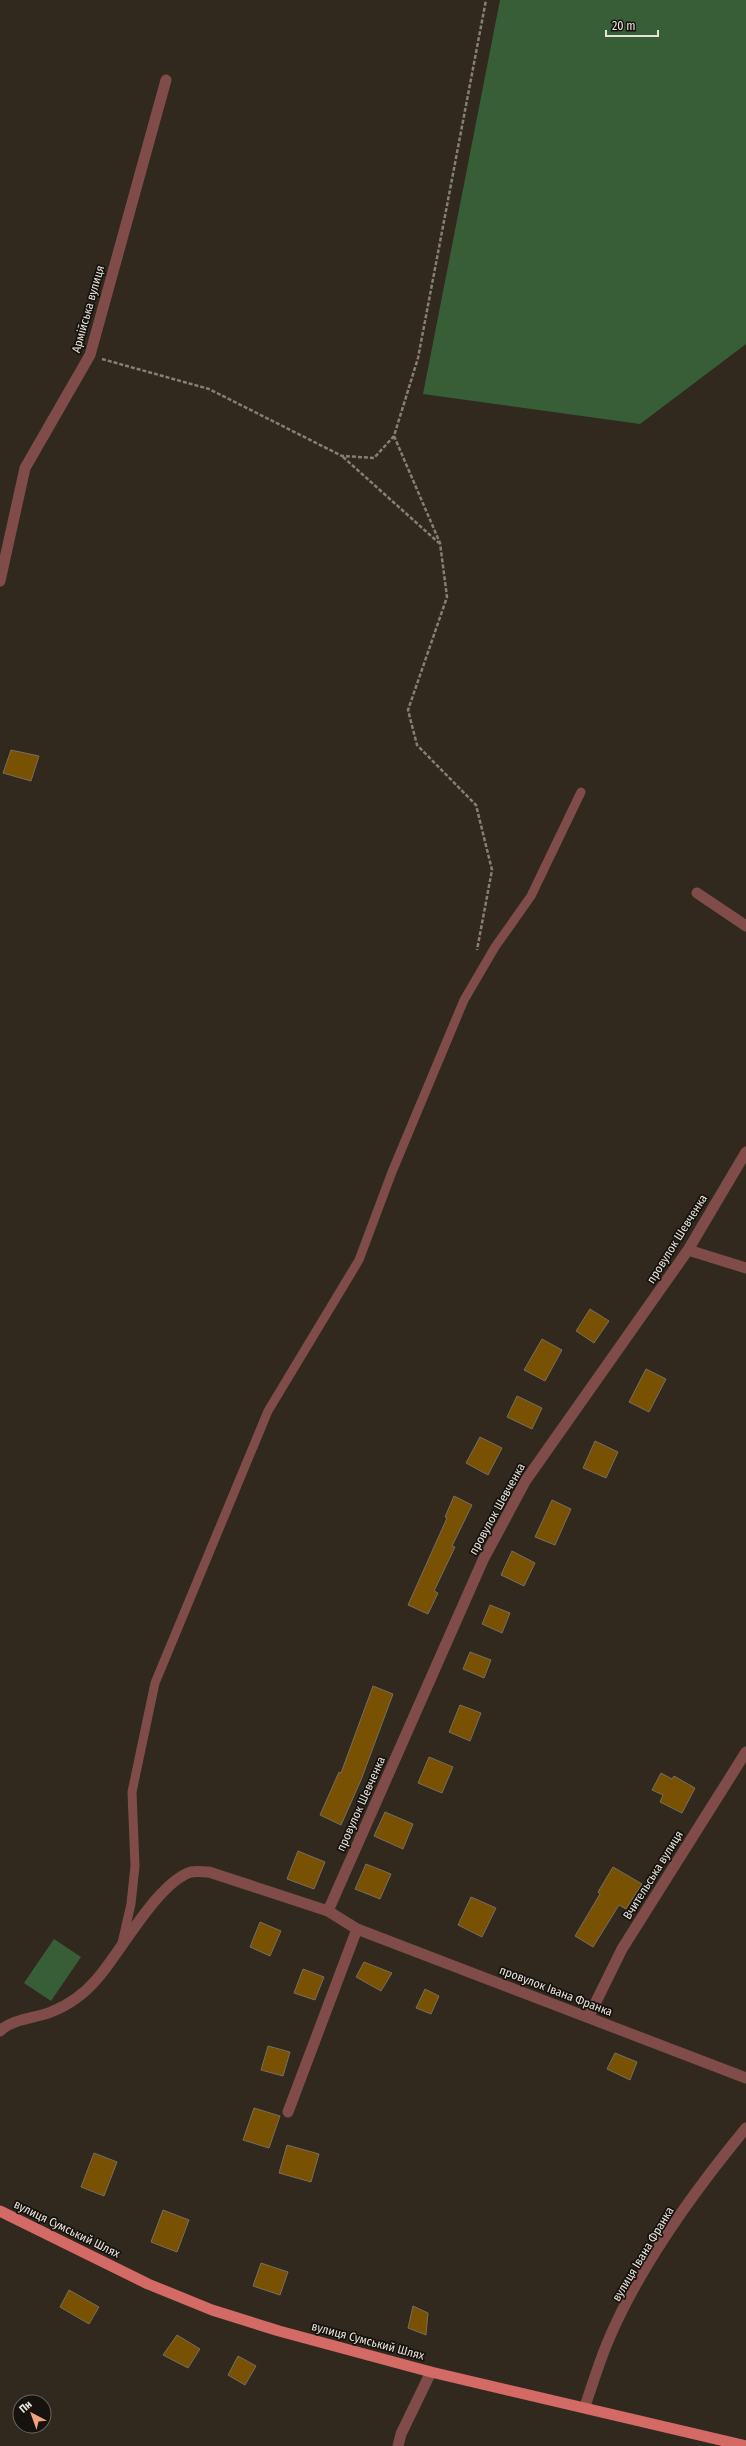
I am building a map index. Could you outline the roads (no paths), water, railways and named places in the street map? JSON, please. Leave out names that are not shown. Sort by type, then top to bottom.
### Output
[{"type":"main road","name":"вулиця Сумський Шлях","points":[[0,2211],[148,2284],[212,2310],[279,2331],[431,2372],[585,2406],[746,2446]]},
{"type":"street","name":"Армійська вулиця","points":[[0,581],[25,468],[90,355],[166,80]]},
{"type":"street","points":[[697,893],[746,926]]},
{"type":"street","name":"провулок Шевченка","points":[[328,1911],[483,1560],[522,1487],[688,1250],[746,1152]]},
{"type":"street","points":[[688,1250],[746,1268]]},
{"type":"street","name":"Вчительська вулиця","points":[[589,2016],[622,1949],[746,1752]]},
{"type":"street","name":"провулок Івана Франка","points":[[0,2031],[21,2021],[51,2012],[74,2001],[97,1979],[121,1945],[160,1896],[175,1882],[191,1872],[209,1872],[233,1878],[328,1911],[357,1929],[589,2016],[746,2078]]},
{"type":"street","points":[[288,2112],[357,1929]]},
{"type":"street","name":"вулиця Івана Франка","points":[[585,2406],[606,2346],[637,2286],[710,2172],[746,2128]]},
{"type":"street","points":[[398,2446],[401,2434],[431,2372]]},
{"type":"lane","points":[[121,1945],[131,1904],[135,1866],[132,1792],[155,1683],[268,1411],[359,1260],[392,1172],[464,1000],[495,946],[531,896],[581,792]]}]
